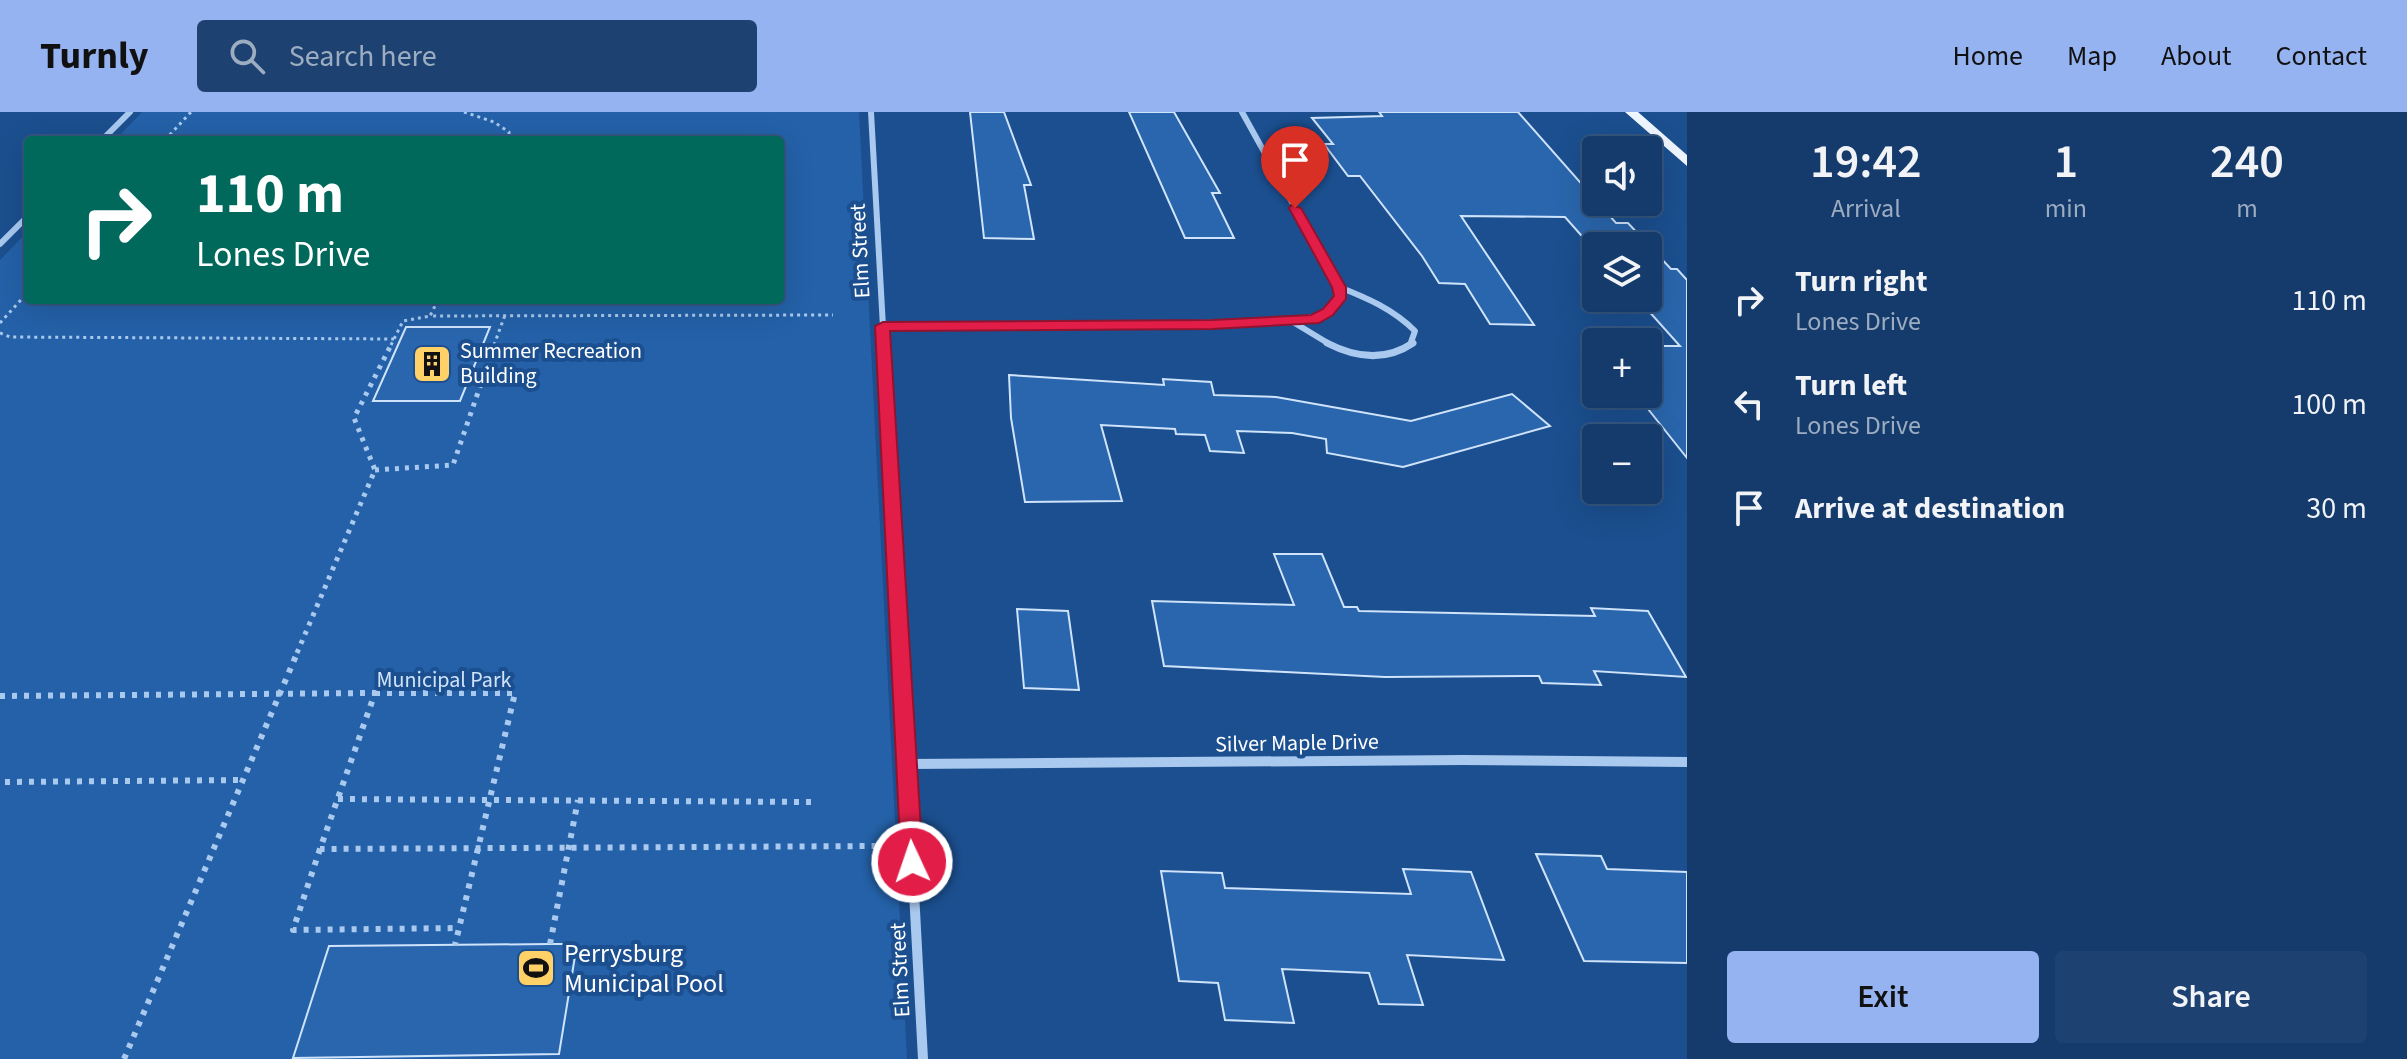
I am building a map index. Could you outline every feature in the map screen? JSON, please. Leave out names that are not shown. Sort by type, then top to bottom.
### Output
[{"type":"main road","points":[[1631,112],[1687,162]]},
{"type":"street","points":[[106,136],[130,112]]},
{"type":"street","name":"Elm Street","points":[[871,112],[923,1059]]},
{"type":"street","points":[[883,326],[1293,322],[1314,320],[1328,312],[1341,296],[1339,287],[1242,112]]},
{"type":"street","points":[[0,244],[24,220]]},
{"type":"street","points":[[1293,322],[1322,344],[1359,357],[1385,357],[1402,353],[1413,344],[1415,331],[1402,316],[1373,300],[1339,287]]},
{"type":"street","name":"Silver Maple Drive","points":[[907,764],[1463,760],[1687,762]]},
{"type":"path","points":[[169,136],[191,112]]},
{"type":"path","points":[[464,112],[504,126],[509,136]]},
{"type":"path","points":[[0,323],[24,296]]},
{"type":"path","points":[[430,316],[436,304]]},
{"type":"path","points":[[375,470],[453,465],[505,315]]},
{"type":"path","points":[[124,1059],[375,470],[354,418],[403,321],[430,316],[833,315]]},
{"type":"path","points":[[0,333],[10,337],[394,339]]},
{"type":"path","points":[[375,693],[293,930],[458,928]]},
{"type":"path","points":[[0,696],[515,693],[455,945]]},
{"type":"path","points":[[5,782],[242,780]]},
{"type":"path","points":[[338,799],[811,802]]},
{"type":"path","points":[[550,944],[578,800]]},
{"type":"path","points":[[320,849],[882,846]]},
{"type":"green space","name":"Municipal Park","points":[[142,112],[859,112],[907,1059],[0,1059],[0,260],[24,235],[24,304],[784,304],[784,136],[119,136]]},
{"type":"building","points":[[970,112],[1004,112],[1031,185],[1024,185],[1034,239],[984,238]]},
{"type":"building","points":[[1129,112],[1174,112],[1220,193],[1212,193],[1234,238],[1185,238]]},
{"type":"building","points":[[1379,112],[1518,112],[1582,184],[1582,216],[1610,216],[1616,223],[1628,223],[1636,232],[1582,232],[1582,236],[1565,217],[1461,216],[1534,325],[1490,324],[1465,284],[1439,283],[1360,176],[1348,176],[1324,144],[1333,144],[1312,118],[1382,116]]},
{"type":"building","points":[[1662,259],[1687,280],[1687,458],[1648,409],[1662,408],[1662,346],[1680,346],[1650,312],[1662,312]]},
{"type":"building","name":"Summer Recreation Building","points":[[406,327],[490,327],[460,401],[373,401]]},
{"type":"building","points":[[1009,375],[1164,385],[1163,379],[1211,382],[1214,395],[1276,397],[1411,421],[1512,394],[1550,426],[1403,467],[1327,453],[1326,439],[1292,433],[1237,431],[1244,453],[1210,451],[1205,435],[1176,434],[1175,429],[1101,425],[1122,501],[1025,502],[1011,418]]},
{"type":"building","points":[[1274,554],[1322,554],[1344,607],[1357,607],[1359,611],[1595,616],[1591,608],[1648,611],[1686,677],[1594,671],[1601,685],[1542,683],[1539,676],[1385,677],[1164,666],[1152,601],[1294,605]]},
{"type":"building","points":[[1017,609],[1068,611],[1079,690],[1024,688]]},
{"type":"building","points":[[1536,854],[1601,856],[1607,869],[1687,872],[1687,963],[1584,961]]},
{"type":"building","points":[[1403,869],[1471,872],[1504,960],[1407,955],[1423,1005],[1379,1004],[1369,973],[1282,969],[1294,1023],[1225,1020],[1218,983],[1179,981],[1161,871],[1222,873],[1225,888],[1411,894]]},
{"type":"building","points":[[577,944],[559,1054],[293,1058],[329,946]]},
{"type":"place","name":"Summer Recreation Building","points":[[432,364]]},
{"type":"place","name":"Perrysburg Municipal Pool","points":[[536,968]]},
{"type":"route","points":[[912,862],[883,326],[1212,325],[1314,320],[1328,312],[1341,296],[1295,208]]}]
